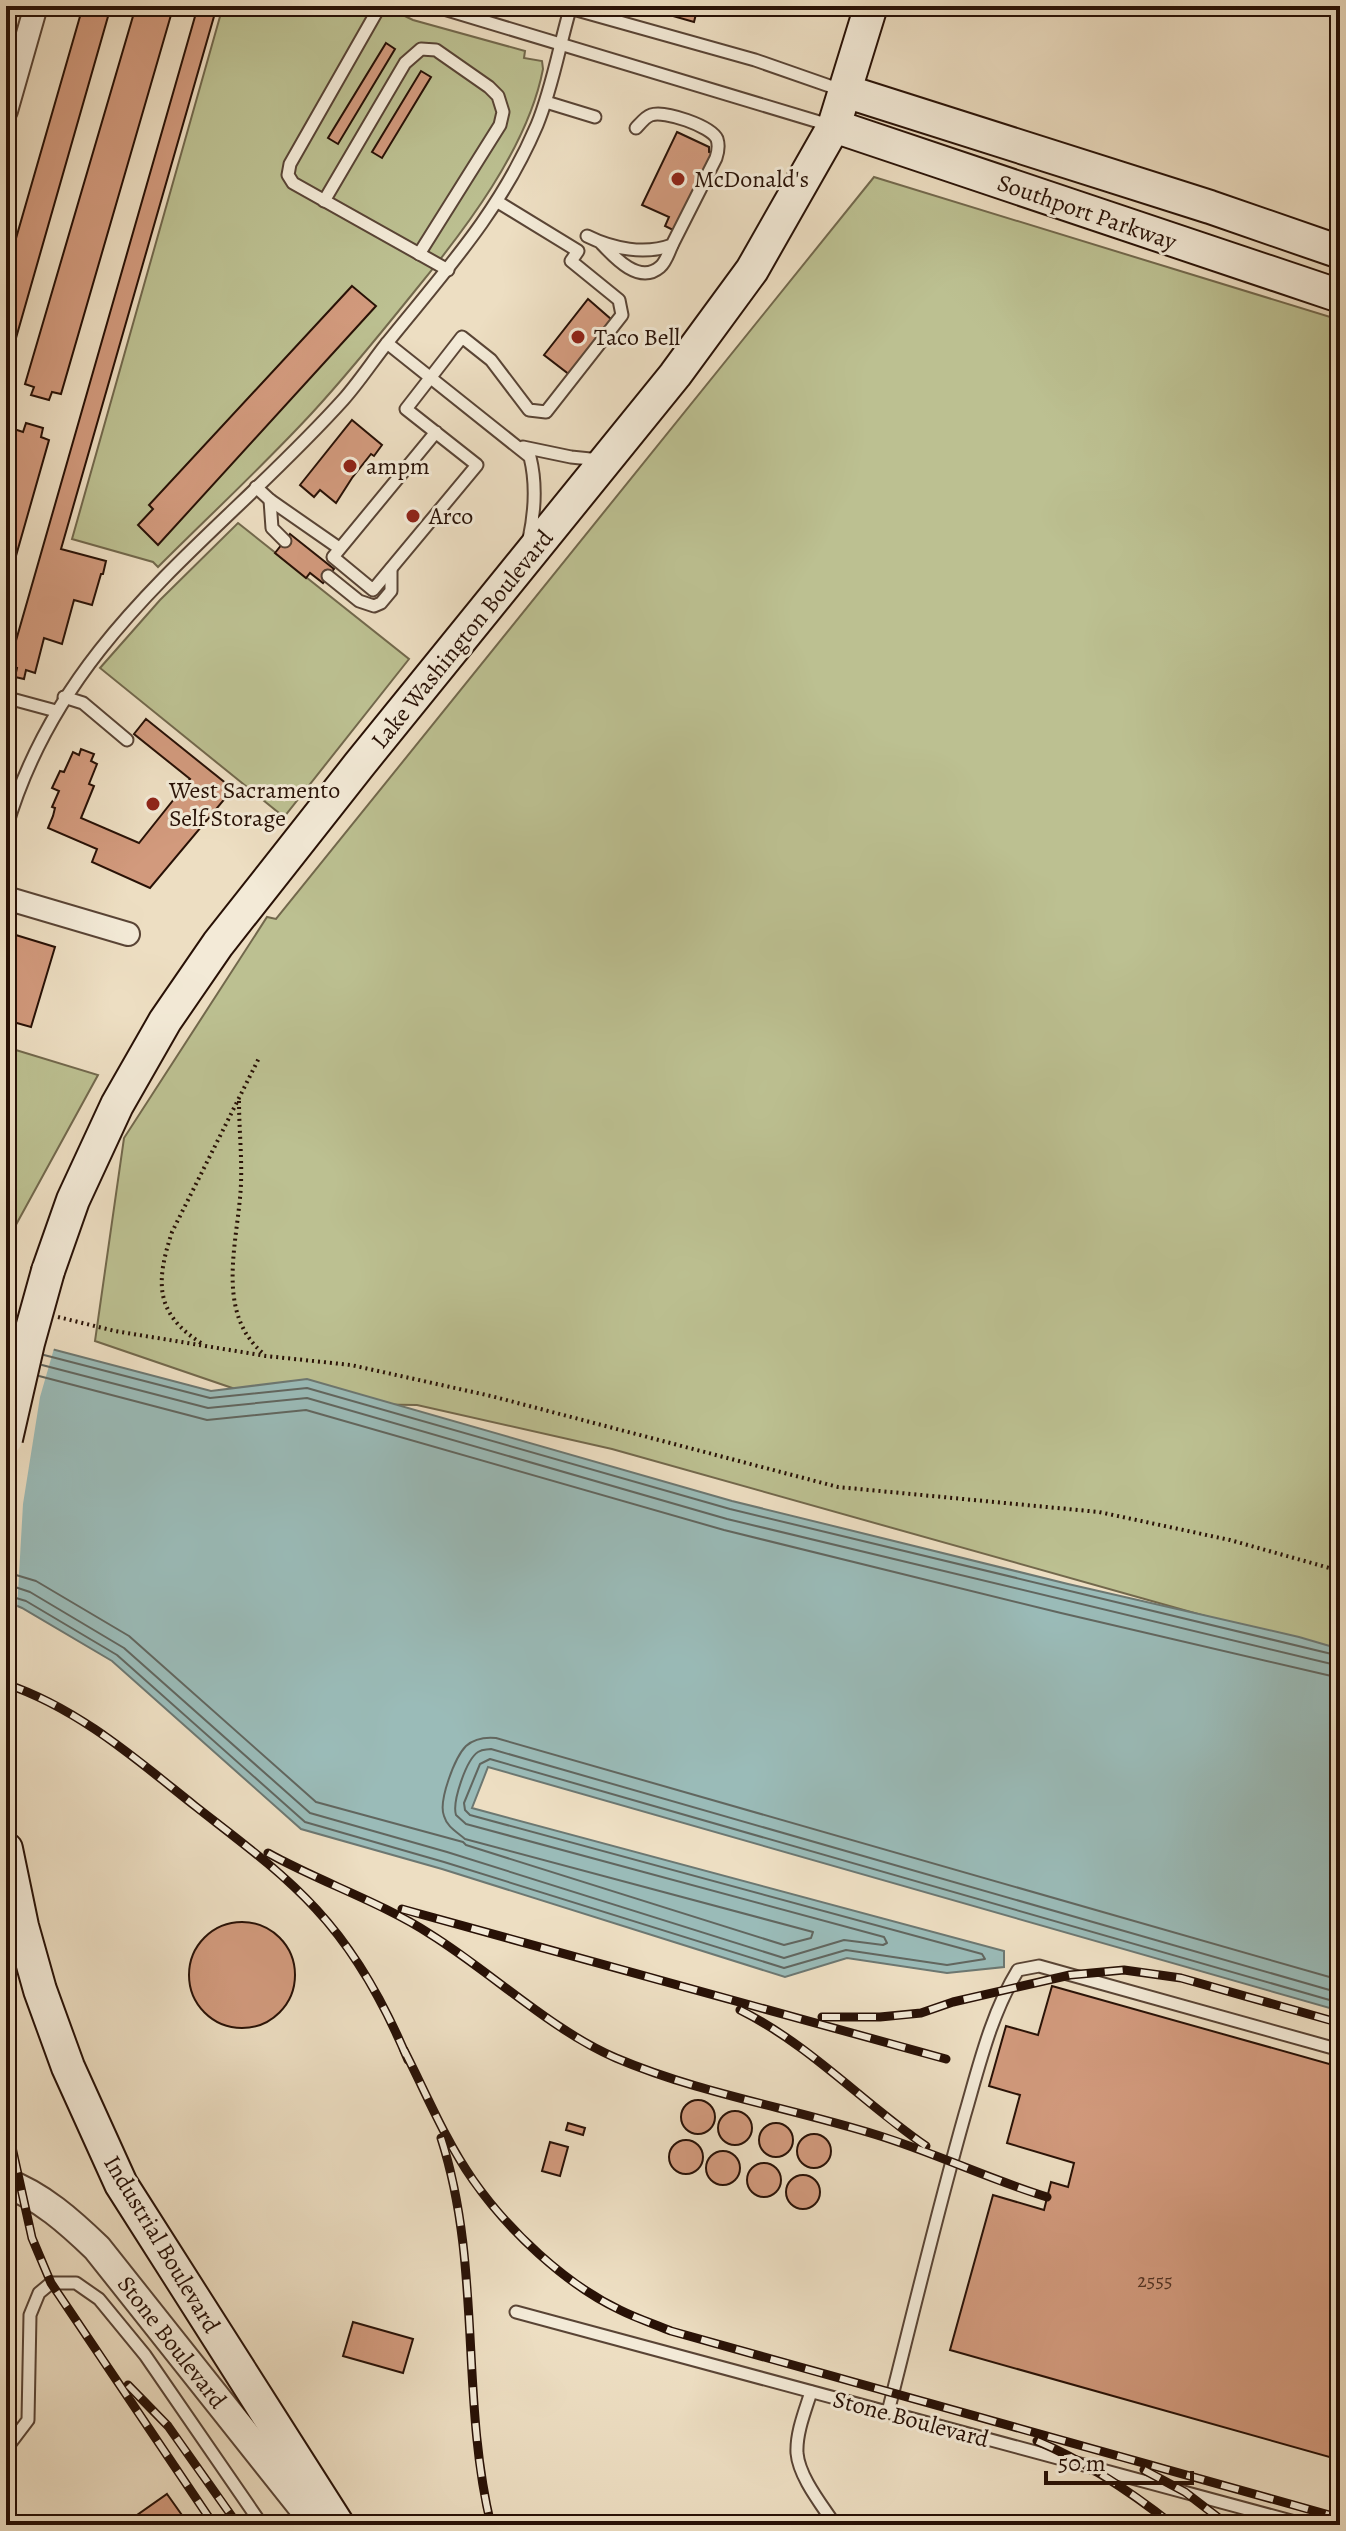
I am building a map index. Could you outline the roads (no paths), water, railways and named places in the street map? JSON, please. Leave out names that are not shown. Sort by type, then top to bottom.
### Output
[{"type":"main road","name":"Lake Washington Boulevard","points":[[6,1439],[48,1271],[73,1200],[117,1105],[165,1021],[218,944],[609,459],[752,270],[834,126],[871,6]]},
{"type":"main road","name":"Southport Parkway","points":[[845,91],[1210,207],[1340,252]]},
{"type":"main road","name":"Southport Parkway","points":[[834,126],[1340,296]]},
{"type":"main road","name":"Industrial Boulevard","points":[[6,1849],[22,1926],[40,1990],[68,2067],[121,2184],[338,2525]]},
{"type":"street","points":[[6,111],[36,6]]},
{"type":"street","points":[[6,898],[128,934]]},
{"type":"street","name":"Stone Boulevard","points":[[6,2183],[67,2219],[97,2248],[317,2525]]},
{"type":"lane","points":[[380,6],[290,164],[288,175],[293,183],[448,270]]},
{"type":"lane","points":[[436,7],[834,126]]},
{"type":"lane","points":[[6,829],[24,777],[56,711],[119,623],[345,398],[448,270],[498,202],[546,102],[568,7],[755,60],[845,91]]},
{"type":"lane","points":[[324,201],[405,63],[421,49],[436,50],[489,87],[498,96],[503,112],[500,125],[419,254]]},
{"type":"lane","points":[[546,102],[595,117]]},
{"type":"lane","points":[[601,243],[617,261],[641,272],[651,272],[662,265],[716,158],[716,136],[705,127],[661,113],[648,116],[636,128]]},
{"type":"lane","points":[[436,432],[333,557],[373,590],[477,465],[436,432],[406,409],[462,337],[491,360],[529,410],[546,412],[622,315],[619,300],[571,261],[578,251],[498,202]]},
{"type":"lane","points":[[587,236],[624,249],[660,250],[672,245]]},
{"type":"lane","points":[[387,343],[530,457],[536,494],[525,563]]},
{"type":"lane","points":[[519,446],[581,459],[609,459]]},
{"type":"lane","points":[[256,487],[339,548]]},
{"type":"lane","points":[[270,500],[272,528],[285,541]]},
{"type":"lane","points":[[328,576],[359,601],[374,606],[391,591],[391,569]]},
{"type":"lane","points":[[64,697],[83,703],[127,740]]},
{"type":"lane","points":[[8,698],[56,711]]},
{"type":"lane","points":[[888,2412],[951,2162],[986,2045],[1006,1989],[1018,1970],[1039,1966],[1340,2050]]},
{"type":"lane","points":[[6,2449],[28,2420],[30,2315],[39,2293],[51,2283],[76,2283],[99,2299],[145,2355],[262,2525]]},
{"type":"lane","name":"Stone Boulevard","points":[[516,2312],[1306,2525]]},
{"type":"lane","points":[[811,2392],[799,2431],[797,2455],[805,2475],[835,2525]]},
{"type":"water","points":[[6,1337],[211,1391],[307,1379],[732,1501],[1340,1649],[1340,2011],[488,1767],[472,1808],[1004,1951],[1004,1967],[947,1973],[847,1958],[785,1977],[442,1869],[301,1829],[112,1661],[6,1601]]},
{"type":"railway","points":[[6,1684],[58,1707],[106,1737],[288,1881],[331,1926],[357,1962],[380,2000],[408,2060]]},
{"type":"railway","points":[[268,1853],[411,1923],[453,1949],[568,2032],[616,2058],[712,2091],[877,2135],[1047,2197]]},
{"type":"railway","points":[[402,1909],[946,2059]]},
{"type":"railway","points":[[822,2017],[921,2013],[953,2002],[1070,1975],[1124,1970],[1181,1978],[1340,2023]]},
{"type":"railway","points":[[740,2010],[790,2040],[926,2146]]},
{"type":"railway","points":[[404,2050],[454,2149],[487,2199],[520,2236],[559,2271],[620,2310],[671,2331],[1340,2518]]},
{"type":"railway","points":[[6,2120],[32,2238],[51,2283],[214,2525]]},
{"type":"railway","points":[[441,2138],[454,2186],[462,2234],[476,2428],[491,2525]]},
{"type":"railway","points":[[6,2251],[8,2171]]},
{"type":"railway","points":[[128,2385],[168,2426],[238,2525]]},
{"type":"railway","points":[[1037,2441],[1108,2478],[1173,2525]]},
{"type":"railway","points":[[1144,2470],[1185,2492],[1228,2525]]},
{"type":"place","name":"McDonald's","points":[[678,179]]},
{"type":"place","name":"Taco Bell","points":[[578,337]]},
{"type":"place","name":"ampm","points":[[350,466]]},
{"type":"place","name":"Arco","points":[[413,516]]},
{"type":"place","name":"West Sacramento Self Storage","points":[[153,804]]}]
